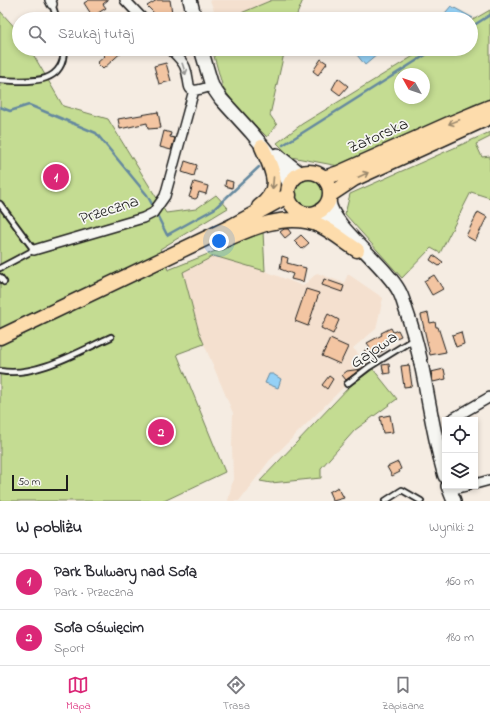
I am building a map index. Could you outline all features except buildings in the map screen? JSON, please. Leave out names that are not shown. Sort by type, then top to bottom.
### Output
[{"type":"main road","name":"Zatorska","points":[[324,178],[339,173],[490,107]]},
{"type":"main road","name":"Zatorska","points":[[329,198],[354,179],[490,117]]},
{"type":"main road","points":[[233,231],[272,194],[274,174],[262,146]]},
{"type":"main road","points":[[233,231],[289,190],[301,174],[313,172],[324,178],[328,183],[329,198],[326,206],[318,212],[306,214],[296,209],[292,205],[289,190]]},
{"type":"main road","points":[[0,337],[233,231],[296,209]]},
{"type":"main road","points":[[233,231],[278,221],[300,220],[320,225],[357,250]]},
{"type":"street","points":[[125,0],[136,12]]},
{"type":"street","points":[[190,0],[193,12]]},
{"type":"street","points":[[176,56],[185,67],[187,82],[194,90],[212,86]]},
{"type":"street","points":[[203,56],[212,86],[221,99],[283,171],[289,190]]},
{"type":"street","name":"Przeczna","points":[[34,250],[143,218],[156,210],[165,196],[194,90]]},
{"type":"street","points":[[251,132],[301,174]]},
{"type":"street","points":[[329,198],[329,206],[340,223],[381,266],[398,288],[404,299],[439,423],[442,453]]},
{"type":"street","points":[[318,212],[357,250],[383,279],[407,312]]},
{"type":"street","points":[[455,417],[490,397]]},
{"type":"street","points":[[478,483],[490,480]]},
{"type":"lane","points":[[51,2],[55,12]]},
{"type":"lane","points":[[0,80],[40,81],[56,74],[64,56]]},
{"type":"lane","points":[[0,204],[34,250]]},
{"type":"lane","name":"Przeczna","points":[[0,268],[34,250]]},
{"type":"lane","points":[[0,277],[4,282]]},
{"type":"lane","points":[[0,371],[11,373],[34,369],[58,361],[111,336]]},
{"type":"lane","name":"Gajowa","points":[[347,384],[416,338]]},
{"type":"lane","points":[[385,501],[402,490],[421,501]]},
{"type":"shaded area","points":[[210,0],[272,0],[244,12],[214,12]]},
{"type":"shaded area","points":[[214,256],[265,271],[303,286],[317,273],[344,283],[348,274],[383,298],[376,329],[353,348],[367,364],[269,461],[239,501],[228,501],[233,479],[233,413],[199,332],[183,272]]},
{"type":"green space","points":[[272,0],[303,0],[298,12],[244,12]]},
{"type":"green space","points":[[490,10],[490,99],[473,105],[344,167],[291,157],[277,143],[302,124],[414,56],[478,56],[478,17]]},
{"type":"green space","points":[[0,11],[12,24],[12,56],[34,56],[63,106],[108,119],[166,213],[196,209],[216,195],[228,208],[160,249],[168,270],[263,232],[265,271],[214,256],[183,272],[199,332],[204,344],[177,354],[225,472],[164,501],[0,501]]},
{"type":"green space","points":[[214,56],[283,56],[270,115],[277,125],[267,137],[237,107],[223,88]]},
{"type":"green space","points":[[490,132],[490,137],[476,144],[482,157],[490,156],[490,198],[471,192],[440,253],[431,248],[402,278],[345,214],[350,194]]},
{"type":"green space","points":[[309,179],[319,183],[323,193],[319,203],[309,207],[299,203],[295,193],[299,183]]},
{"type":"green space","points":[[373,369],[397,399],[355,430],[321,468],[321,478],[271,483],[260,481],[350,386]]},
{"type":"water","points":[[451,6],[462,12],[446,12]]},
{"type":"water","points":[[358,56],[376,56],[365,65]]},
{"type":"water","points":[[269,374],[273,374],[281,379],[278,388],[265,383]]},
{"type":"waterway","points":[[478,23],[490,15]]},
{"type":"waterway","points":[[283,145],[424,56]]},
{"type":"waterway","points":[[0,107],[10,111],[29,105],[96,133],[147,195],[153,206]]},
{"type":"waterway","points":[[157,215],[167,235],[214,209],[259,167]]},
{"type":"place","name":"Park Bulwary nad Sołą","points":[[56,177]]},
{"type":"place","name":"Soła Oświęcim","points":[[161,432]]}]
